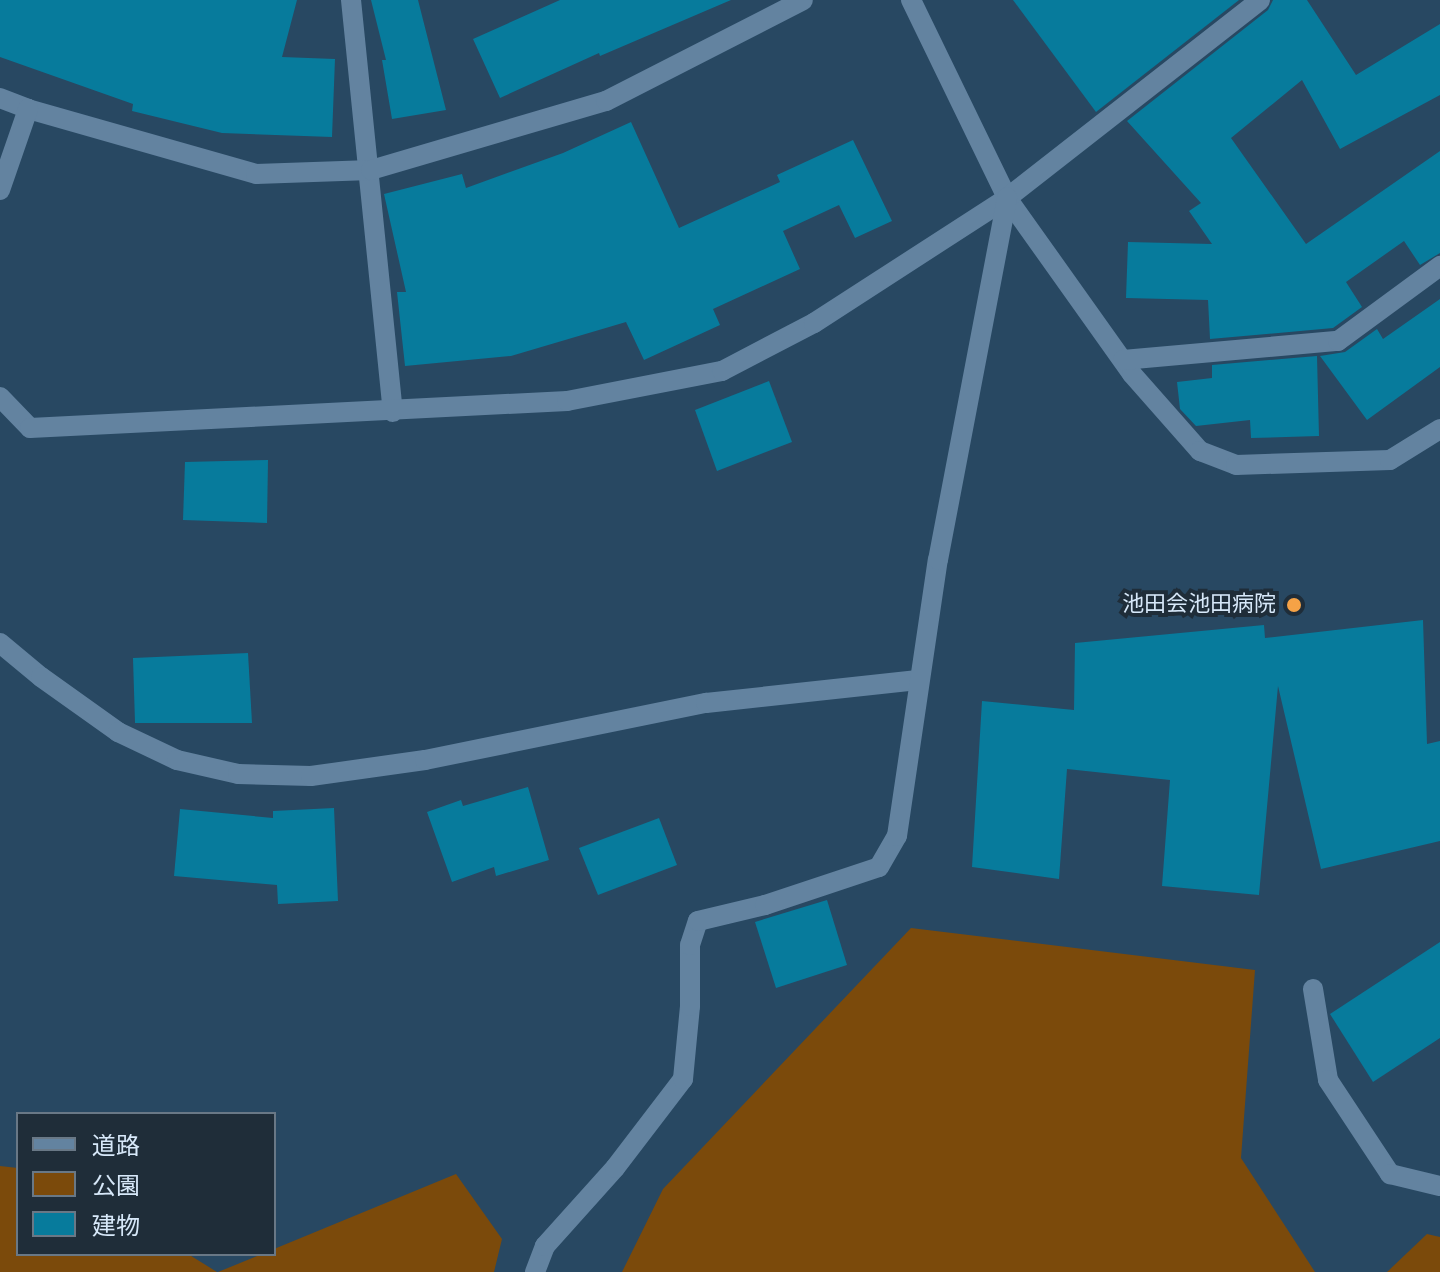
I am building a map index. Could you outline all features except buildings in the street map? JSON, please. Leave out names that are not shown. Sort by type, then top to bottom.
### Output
[{"type":"street","points":[[351,0],[371,170],[393,412]]},
{"type":"street","points":[[0,98],[28,109],[256,174],[371,170],[606,101],[803,0]]},
{"type":"street","points":[[911,0],[1007,198],[1123,360],[1200,451],[1236,465],[1390,460],[1440,429]]},
{"type":"street","points":[[0,397],[30,428],[567,401],[722,371],[814,323],[1007,198],[1260,0]]},
{"type":"street","points":[[0,190],[28,109]]},
{"type":"street","points":[[535,1272],[545,1246],[615,1168],[683,1079],[690,1006],[690,945],[698,921],[765,905],[879,867],[897,836],[914,735],[918,680],[1007,198]]},
{"type":"street","points":[[1123,360],[1338,341],[1440,266]]},
{"type":"street","points":[[0,643],[41,677],[118,732],[177,760],[238,774],[311,776],[382,766],[706,703],[918,680]]},
{"type":"street","points":[[1313,989],[1328,1080],[1390,1174],[1440,1186]]},
{"type":"green space","points":[[911,928],[1255,970],[1241,1158],[1315,1272],[622,1272],[663,1189]]},
{"type":"green space","points":[[0,1166],[16,1168],[16,1256],[191,1256],[217,1272],[0,1272]]},
{"type":"green space","points":[[456,1174],[502,1239],[494,1272],[218,1272],[257,1256],[276,1256],[276,1248]]},
{"type":"green space","points":[[1427,1234],[1440,1237],[1440,1272],[1387,1272]]},
{"type":"place","name":"池田会池田病院","points":[[1294,605]]}]
